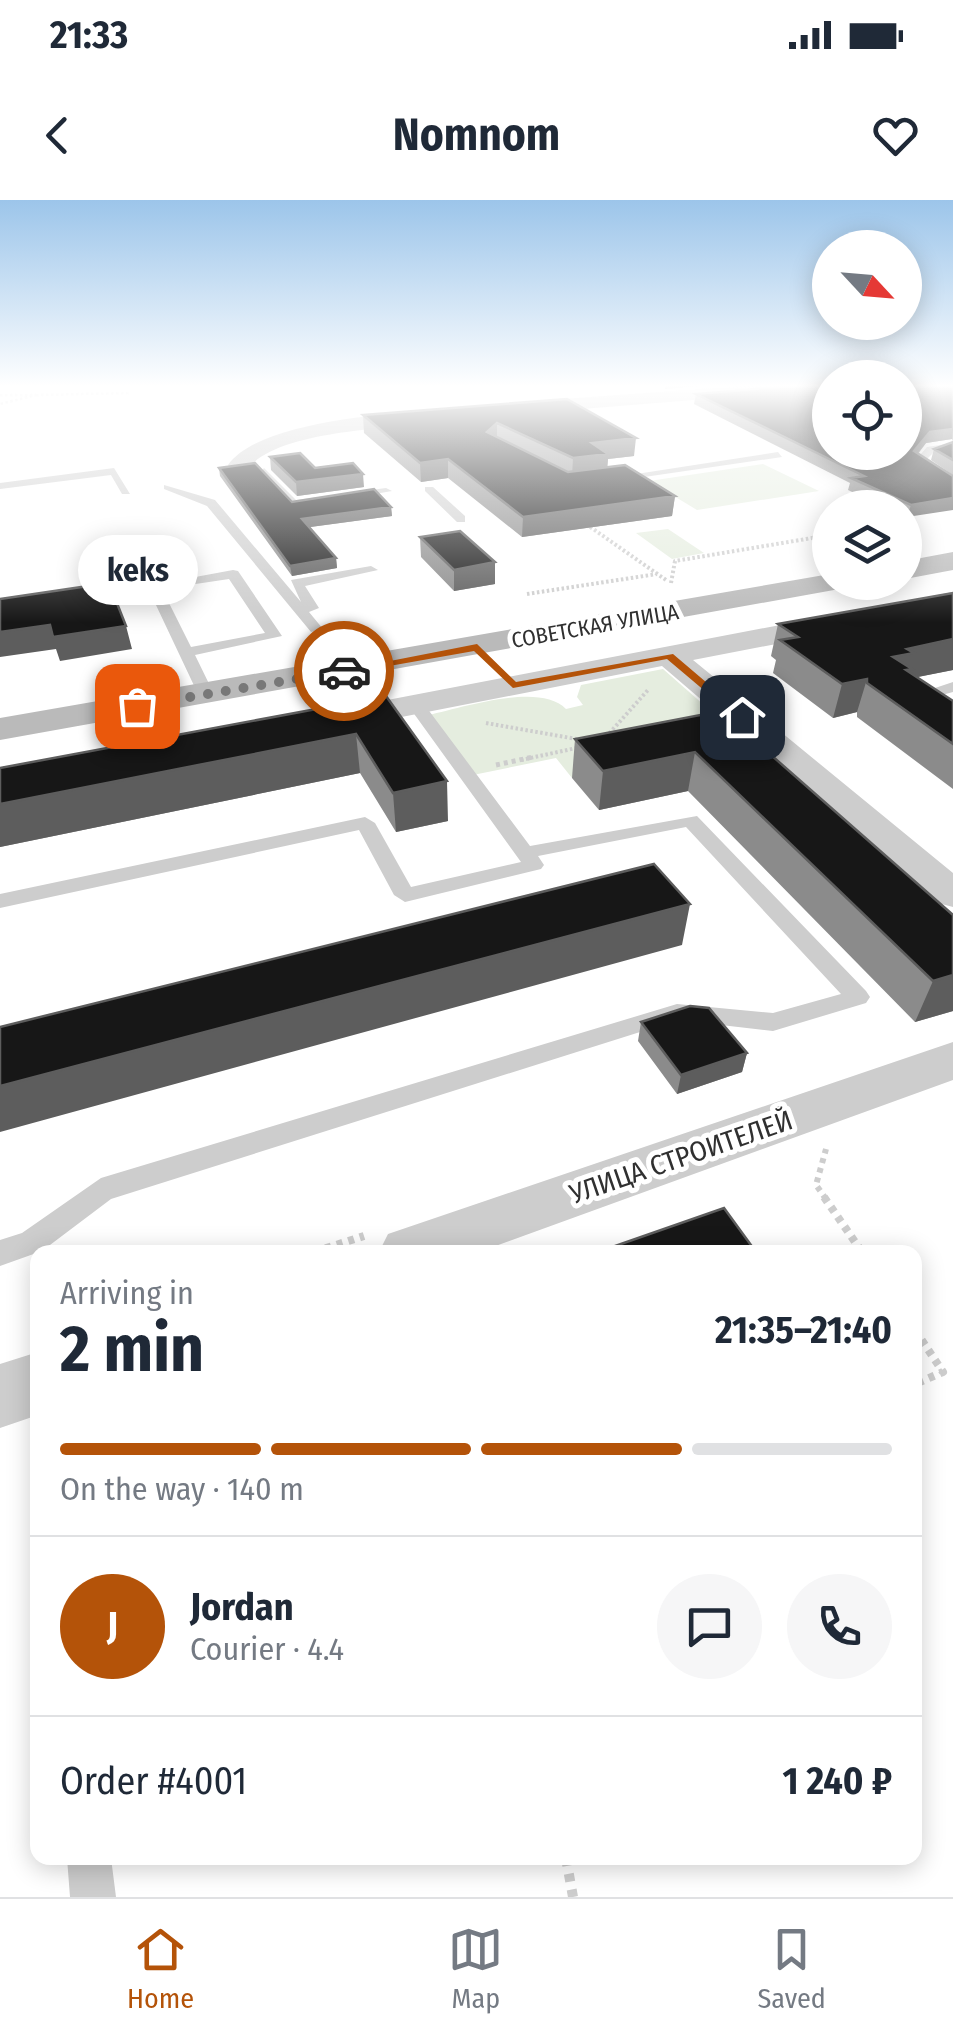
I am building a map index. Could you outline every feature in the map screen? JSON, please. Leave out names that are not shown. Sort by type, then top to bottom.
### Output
[{"type":"main road","points":[[922,567],[953,561]]},
{"type":"main road","name":"СОВЕТСКАЯ УЛИЦА","points":[[0,729],[812,586]]},
{"type":"street","points":[[302,726],[513,685],[661,671],[953,600]]},
{"type":"street","points":[[477,647],[513,685]]},
{"type":"street","points":[[661,671],[953,894]]},
{"type":"street","name":"УЛИЦА СТРОИТЕЛЕЙ","points":[[429,1245],[953,1060]]},
{"type":"street","points":[[0,1396],[30,1386]]},
{"type":"lane","points":[[587,482],[713,464]]},
{"type":"lane","points":[[922,464],[953,484]]},
{"type":"lane","points":[[0,486],[114,471],[123,486],[0,496]]},
{"type":"lane","points":[[264,471],[294,504],[386,492]]},
{"type":"lane","points":[[168,487],[211,502],[316,629]]},
{"type":"lane","points":[[429,489],[461,519]]},
{"type":"lane","points":[[186,652],[326,630],[296,583],[371,570]]},
{"type":"lane","points":[[206,694],[154,586],[233,574],[286,634]]},
{"type":"lane","points":[[953,688],[924,694],[953,713]]},
{"type":"lane","points":[[0,900],[365,824],[405,895],[534,865],[416,704]]},
{"type":"lane","points":[[0,1253],[32,1242],[101,1190],[678,1012],[774,1022],[858,997],[690,820],[525,853]]},
{"type":"lane","points":[[90,1865],[94,1897]]},
{"type":"path","points":[[580,520],[671,584],[675,561],[812,538]]},
{"type":"path","points":[[526,594],[657,574]]},
{"type":"path","points":[[618,740],[601,743],[661,671]]},
{"type":"path","points":[[465,772],[584,743],[471,720]]},
{"type":"path","points":[[838,1102],[816,1186],[857,1245]]},
{"type":"path","points":[[922,1340],[944,1372],[922,1381]]},
{"type":"path","points":[[567,1865],[573,1897]]},
{"type":"shaded area","points":[[763,464],[817,490],[812,492],[697,510],[649,481]]},
{"type":"shaded area","points":[[668,529],[704,553],[672,559],[636,533]]},
{"type":"shaded area","points":[[663,669],[953,924],[714,749],[572,778],[556,758],[468,776],[424,716],[518,697],[554,701],[566,709],[583,705],[577,697],[581,685]]},
{"type":"building","points":[[256,464],[292,502],[374,489],[391,507],[302,519],[336,558],[290,566],[219,468]]},
{"type":"building","points":[[277,464],[311,464],[315,468],[354,464],[363,474],[296,482]]},
{"type":"building","points":[[455,464],[552,464],[568,472],[625,465],[675,496],[523,517]]},
{"type":"building","points":[[922,464],[935,464],[953,476],[953,498],[922,503],[922,490],[878,490],[851,478],[864,476],[852,470],[922,470]]},
{"type":"building","points":[[460,531],[495,562],[454,570],[420,537]]},
{"type":"building","points":[[109,583],[126,626],[53,637],[50,625],[0,632],[0,599]]},
{"type":"building","points":[[953,593],[953,639],[907,649],[914,653],[893,657],[953,701],[953,744],[867,683],[867,679],[842,684],[780,640],[798,637],[778,624]]},
{"type":"building","points":[[386,696],[447,781],[393,793],[356,734],[0,804],[0,768]]},
{"type":"building","points":[[721,711],[953,915],[953,975],[933,981],[695,752],[603,771],[575,739]]},
{"type":"building","points":[[654,864],[690,904],[0,1086],[0,1027]]},
{"type":"building","points":[[690,1006],[709,1008],[747,1053],[681,1075],[641,1022]]},
{"type":"building","points":[[724,1208],[751,1245],[618,1245]]},
{"type":"way so far","points":[[137,706],[344,671]]},
{"type":"place","name":"keks","points":[[137,706]]},
{"type":"route","points":[[344,671],[477,647],[513,685],[669,656],[742,717]]}]
